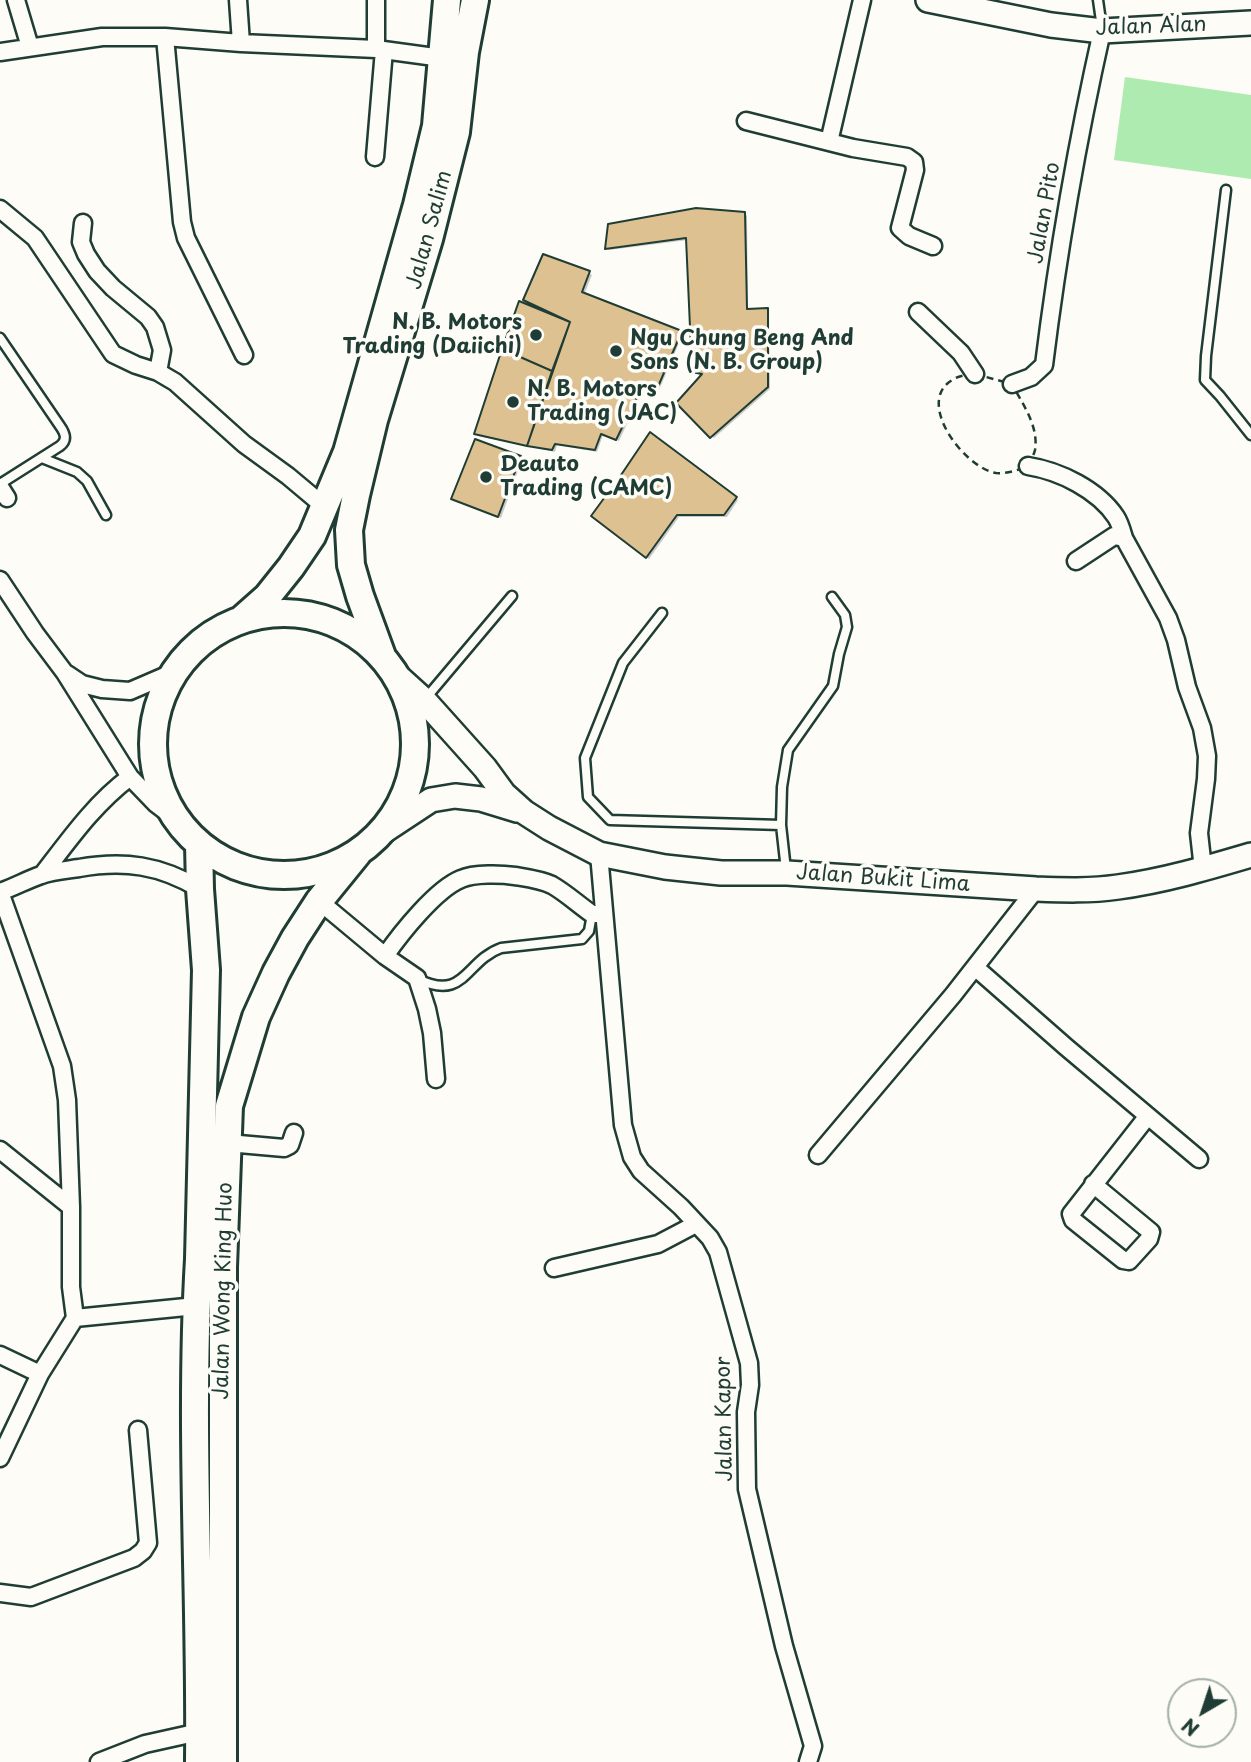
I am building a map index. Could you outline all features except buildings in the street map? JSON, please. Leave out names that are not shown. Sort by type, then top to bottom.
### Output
[{"type":"main road","name":"Jalan Salim","points":[[240,621],[267,597],[312,536],[347,452],[417,205],[436,126],[447,0]]},
{"type":"main road","name":"Jalan Salim","points":[[358,853],[384,831],[403,802],[414,770],[415,736],[409,702],[388,665],[360,596],[351,565],[349,530],[374,420],[429,239],[456,132],[465,52],[475,0]]},
{"type":"main road","name":"Jalan Alan","points":[[928,0],[1051,25],[1102,32],[1251,23]]},
{"type":"main road","points":[[358,853],[320,871],[278,876],[236,866],[199,844],[177,820],[162,793],[154,762],[156,720],[160,700],[174,672],[192,650],[214,633],[240,621],[278,613],[317,618],[353,633],[424,700],[485,768],[504,794],[524,812]]},
{"type":"main road","points":[[384,831],[431,800],[455,796],[481,799],[524,812]]},
{"type":"main road","name":"Jalan Bukit Lima","points":[[524,812],[599,854],[665,867],[710,872],[787,873],[1077,891],[1159,880],[1251,855]]},
{"type":"main road","name":"Jalan Wong King Huo","points":[[199,844],[206,970],[196,1306],[199,1762]]},
{"type":"main road","name":"Jalan Wong King Huo","points":[[223,1762],[222,1280],[229,1106],[256,1017],[276,973],[319,901],[358,853]]},
{"type":"street","points":[[16,0],[30,47]]},
{"type":"street","points":[[238,0],[240,43]]},
{"type":"street","points":[[375,157],[380,50],[376,0]]},
{"type":"street","points":[[829,142],[862,0]]},
{"type":"street","name":"Jalan Pito","points":[[1012,384],[1031,377],[1044,365],[1071,179],[1102,32]]},
{"type":"street","points":[[0,52],[102,37],[165,37],[380,50],[442,58]]},
{"type":"street","points":[[165,37],[184,230],[244,355]]},
{"type":"street","points":[[746,121],[853,148],[908,157],[914,162],[915,170],[900,228],[909,236],[933,246]]},
{"type":"street","points":[[0,209],[35,238],[113,354],[158,372],[174,382],[244,444],[325,507]]},
{"type":"street","points":[[83,223],[81,242],[91,262],[113,288],[148,317],[155,327],[162,350],[158,372]]},
{"type":"street","points":[[918,312],[961,353],[975,374]]},
{"type":"street","points":[[1028,466],[1051,472],[1091,492],[1113,513],[1172,629],[1187,687],[1202,729],[1206,756],[1199,833],[1203,869]]},
{"type":"street","points":[[1076,561],[1114,536],[1124,538]]},
{"type":"street","points":[[0,580],[35,634],[65,673],[130,777],[156,804],[177,820]]},
{"type":"street","points":[[65,673],[82,684],[102,689],[131,691],[174,672]]},
{"type":"street","points":[[42,875],[94,808],[130,777]]},
{"type":"street","name":"Jalan Kapor","points":[[599,854],[598,914],[623,1125],[632,1157],[641,1171],[710,1238],[718,1252],[749,1363],[750,1385],[746,1412],[747,1489],[784,1646],[813,1746],[808,1762]]},
{"type":"street","points":[[0,1458],[40,1374],[75,1318],[71,1287],[67,1100],[62,1066],[0,892],[42,875],[119,863],[150,867],[179,877],[200,889]]},
{"type":"street","points":[[385,956],[430,902],[463,877],[507,875],[551,884],[598,914]]},
{"type":"street","points":[[818,1155],[976,968],[1035,889]]},
{"type":"street","points":[[319,901],[385,956],[417,978],[432,1033],[436,1079]]},
{"type":"street","points":[[976,968],[1199,1159]]},
{"type":"street","points":[[1093,1184],[1151,1232],[1149,1239],[1129,1261],[1123,1260],[1073,1220],[1071,1214],[1093,1184],[1147,1117]]},
{"type":"street","points":[[228,1143],[284,1148],[290,1145],[294,1133]]},
{"type":"street","points":[[0,1150],[71,1207]]},
{"type":"street","points":[[554,1268],[659,1244],[696,1224]]},
{"type":"street","points":[[75,1318],[196,1306]]},
{"type":"street","points":[[0,1355],[40,1374]]},
{"type":"street","points":[[0,1593],[31,1597],[134,1558],[144,1551],[148,1543],[138,1430]]},
{"type":"street","points":[[99,1762],[145,1745],[200,1732]]},
{"type":"lane","points":[[1098,0],[1102,32]]},
{"type":"lane","points":[[1226,190],[1205,380],[1251,435]]},
{"type":"lane","points":[[0,338],[63,431],[65,439],[64,443],[2,490]]},
{"type":"lane","points":[[42,458],[76,472],[87,481],[106,515]]},
{"type":"lane","points":[[424,700],[512,596]]},
{"type":"lane","points":[[787,873],[781,825],[782,787],[788,750],[832,686],[847,627],[845,615],[832,597]]},
{"type":"lane","points":[[662,613],[623,663],[590,743],[585,758],[589,797],[610,820],[781,825]]},
{"type":"lane","points":[[417,978],[430,985],[453,985],[492,951],[582,939],[598,914]]},
{"type":"path","points":[[975,374],[1012,384],[1029,414],[1033,430],[1035,451],[1028,466],[1020,470],[997,473],[987,470],[962,452],[946,429],[938,400],[947,383],[957,377],[975,374]]},
{"type":"green space","points":[[1125,77],[1251,95],[1251,179],[1114,160]]},
{"type":"place","name":"N. B. Motors Trading (Daiichi)","points":[[536,335]]},
{"type":"place","name":"Ngu Chung Beng And Sons (N. B. Group)","points":[[616,351]]},
{"type":"place","name":"N. B. Motors Trading (JAC)","points":[[513,402]]},
{"type":"place","name":"Deauto Trading (CAMC)","points":[[486,477]]}]
